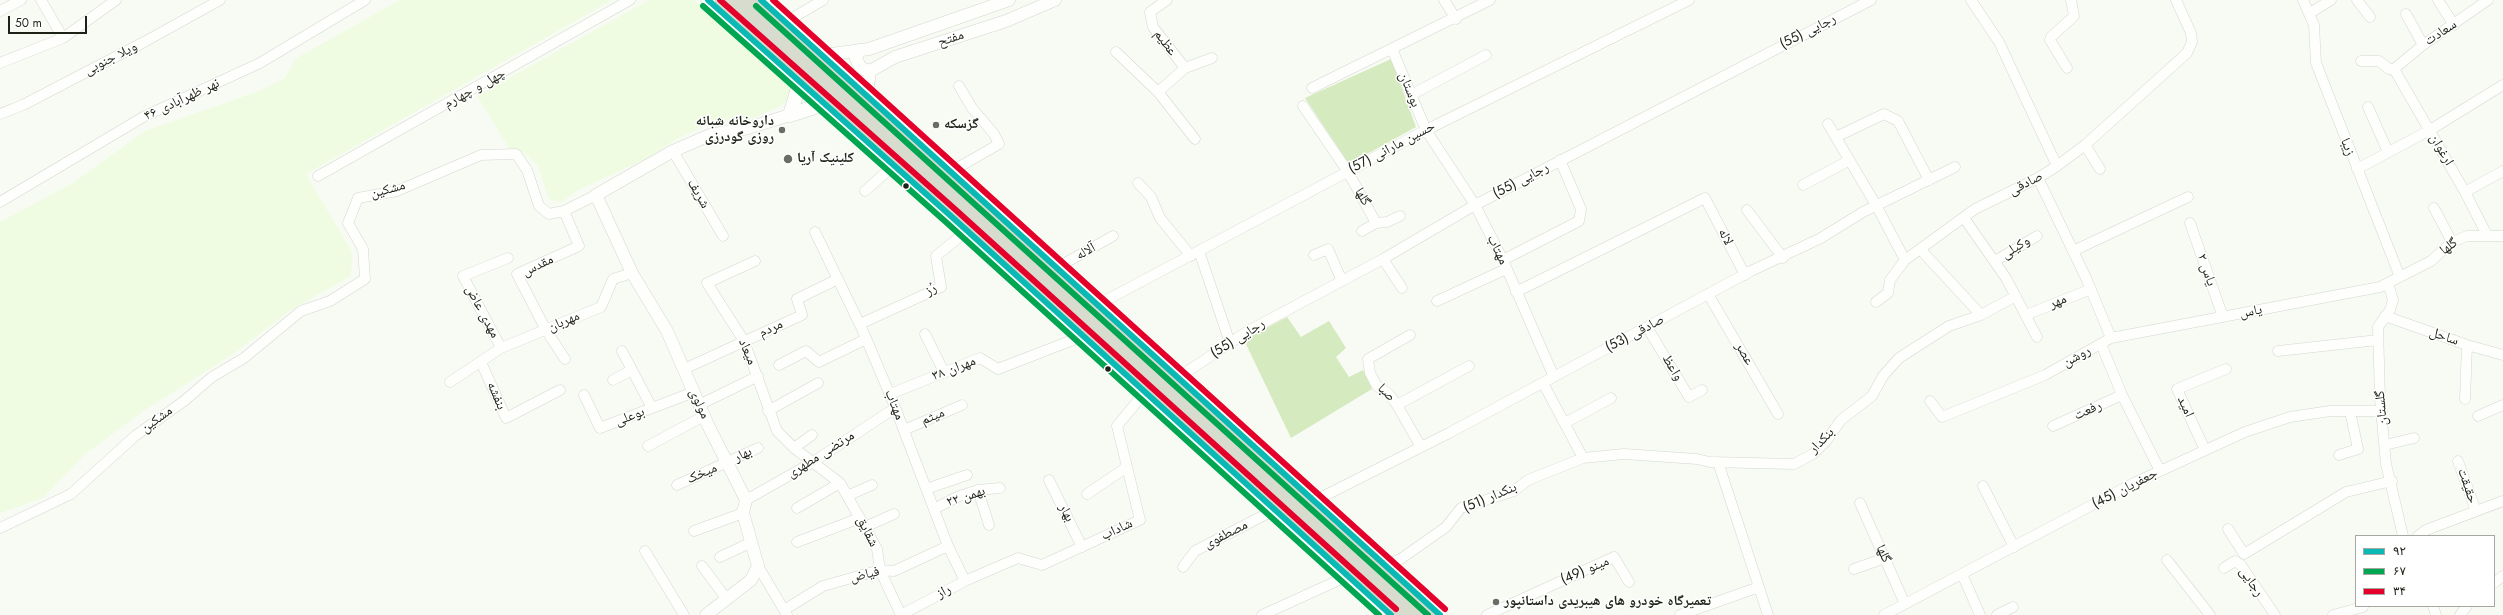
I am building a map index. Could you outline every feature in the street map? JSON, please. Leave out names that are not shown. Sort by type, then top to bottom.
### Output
[{"type":"highway","points":[[723,0],[1406,615]]},
{"type":"highway","points":[[746,0],[1429,615]]},
{"type":"main road","points":[[708,0],[894,165],[1391,615]]},
{"type":"main road","points":[[761,0],[824,55],[1099,304],[1440,615]]},
{"type":"main road","points":[[790,115],[800,82]]},
{"type":"main road","points":[[790,115],[824,104]]},
{"type":"street","points":[[0,11],[21,0]]},
{"type":"street","points":[[41,0],[60,39]]},
{"type":"street","points":[[0,63],[60,39],[116,0]]},
{"type":"street","name":"ویلا جنوبی","points":[[0,114],[146,41],[220,0]]},
{"type":"street","name":"نهر ظهرآبادی ۴۶","points":[[0,202],[145,116],[260,63],[365,0]]},
{"type":"street","name":"چهل و چهارم","points":[[318,176],[630,0]]},
{"type":"street","points":[[786,22],[823,0]]},
{"type":"street","name":"مفتح","points":[[824,55],[859,50],[917,34],[1009,0]]},
{"type":"street","name":"مفتح","points":[[870,71],[896,57],[1006,21],[1055,0]]},
{"type":"street","name":"عظیم","points":[[1167,0],[1150,12],[1152,27],[1185,68]]},
{"type":"street","points":[[1444,0],[1456,19]]},
{"type":"street","points":[[1312,88],[1456,19],[1490,0]]},
{"type":"street","name":"حسین مارانی (57)","points":[[1099,304],[1426,130],[1543,70],[1689,0]]},
{"type":"street","name":"رجایی (55)","points":[[1179,377],[1230,343],[1383,259],[1475,206],[1560,160],[1871,0]]},
{"type":"street","points":[[1971,0],[1999,42],[2057,166]]},
{"type":"street","points":[[2067,68],[2050,40],[2051,37],[2074,16],[2071,0]]},
{"type":"street","name":"صادقی","points":[[1876,302],[1888,293],[1890,280],[1905,260],[1975,209],[2038,178],[2057,166],[2085,145],[2188,53],[2192,42],[2191,33],[2176,0]]},
{"type":"street","name":"زیبا","points":[[2303,0],[2314,24],[2316,64],[2356,170],[2400,277]]},
{"type":"street","points":[[2310,13],[2331,0]]},
{"type":"street","points":[[2357,0],[2370,17]]},
{"type":"street","points":[[2438,0],[2454,25]]},
{"type":"street","name":"سعادت","points":[[2395,68],[2423,45],[2454,25],[2488,0]]},
{"type":"street","points":[[2406,14],[2423,45]]},
{"type":"street","name":"بوستان","points":[[1392,49],[1426,130]]},
{"type":"street","points":[[859,50],[856,59],[861,68],[870,71],[867,94]]},
{"type":"street","points":[[1116,52],[1158,92],[1195,139]]},
{"type":"street","points":[[1411,95],[1486,55]]},
{"type":"street","points":[[1158,92],[1185,68],[1212,58]]},
{"type":"street","points":[[2360,61],[2379,61],[2389,69],[2395,68]]},
{"type":"street","name":"ارغوان","points":[[2395,68],[2465,192],[2487,235]]},
{"type":"street","points":[[2356,170],[2430,130],[2503,85]]},
{"type":"street","points":[[952,171],[999,144],[994,134],[972,108],[959,86]]},
{"type":"street","name":"گلها","points":[[1303,106],[1348,172],[1376,223]]},
{"type":"street","points":[[2368,107],[2388,152]]},
{"type":"street","points":[[1836,137],[1884,114],[1898,121],[1929,180]]},
{"type":"street","points":[[564,212],[673,151],[710,135],[748,128],[790,115]]},
{"type":"street","points":[[1828,124],[1848,161],[1876,206],[1905,260]]},
{"type":"street","name":"مهتاب","points":[[1426,130],[1475,206],[1504,265],[1554,377]]},
{"type":"street","points":[[2085,145],[2100,169]]},
{"type":"street","name":"شریف","points":[[673,151],[722,236]]},
{"type":"street","name":"مشکین","points":[[0,528],[71,494],[135,436],[184,400],[212,377],[244,358],[301,311],[330,301],[365,279],[363,249],[348,222],[358,198],[397,191],[481,155],[516,154],[527,170],[539,206],[549,214],[564,212]]},
{"type":"street","points":[[1437,301],[1504,265],[1579,221],[1581,209],[1560,160]]},
{"type":"street","points":[[1803,185],[1848,161]]},
{"type":"street","points":[[866,191],[894,165]]},
{"type":"street","name":"صادقی (53)","points":[[1314,501],[1543,383],[1708,294],[1783,258],[1876,206],[1955,166]]},
{"type":"street","points":[[2465,192],[2503,171]]},
{"type":"street","points":[[2038,178],[2073,251],[2111,338]]},
{"type":"street","points":[[1138,183],[1151,197],[1160,218],[1195,253],[1230,343]]},
{"type":"street","name":"مولوی","points":[[596,195],[632,273],[667,331],[701,410],[746,500]]},
{"type":"street","points":[[2073,251],[2188,197]]},
{"type":"street","name":"لاله","points":[[1516,292],[1706,198],[1745,275]]},
{"type":"street","points":[[2434,208],[2452,242]]},
{"type":"street","points":[[1747,210],[1783,258]]},
{"type":"street","name":"مقدس","points":[[546,330],[517,274],[579,246],[564,212]]},
{"type":"street","points":[[1362,231],[1376,223],[1387,222],[1400,216]]},
{"type":"street","points":[[1964,218],[1995,261],[2016,296],[2037,338]]},
{"type":"street","name":"یاس ۲","points":[[2190,223],[2223,317]]},
{"type":"street","name":"رُز","points":[[860,324],[942,287],[936,256],[967,231]]},
{"type":"street","name":"مهتاب","points":[[815,232],[860,324],[890,394],[948,546],[965,581]]},
{"type":"street","name":"آلاله","points":[[1058,267],[1113,236]]},
{"type":"street","name":"وکیلی","points":[[1995,261],[2037,236]]},
{"type":"street","name":"گلها","points":[[2400,277],[2431,262],[2452,242],[2467,236],[2503,236]]},
{"type":"street","points":[[1314,255],[1328,249],[1342,281]]},
{"type":"street","points":[[1920,249],[1981,315]]},
{"type":"street","name":"مهدی عاض","points":[[501,348],[463,276],[508,258]]},
{"type":"street","points":[[1383,259],[1402,288]]},
{"type":"street","name":"میعاد","points":[[755,261],[707,283],[744,341],[758,376],[768,410],[777,431],[794,448],[813,462]]},
{"type":"street","name":"مهربان","points":[[450,382],[501,348],[601,307],[613,279],[632,273]]},
{"type":"street","name":"یاس","points":[[2101,344],[2111,338],[2380,287],[2400,277]]},
{"type":"street","name":"مردم","points":[[684,369],[802,315],[798,299],[838,279]]},
{"type":"street","name":"گلستان","points":[[2388,283],[2393,300],[2386,316],[2378,327],[2382,411],[2386,464],[2392,481],[2403,535]]},
{"type":"street","name":"مهر","points":[[2026,315],[2090,289]]},
{"type":"street","name":"عصر","points":[[1708,294],[1778,414]]},
{"type":"street","name":"بنکدار","points":[[1583,458],[1624,454],[1718,462],[1794,464],[1806,457],[1826,441],[1841,420],[1872,396],[1883,376],[1899,358],[1949,326],[1981,315],[2016,296]]},
{"type":"street","name":"ساحل","points":[[2386,316],[2466,345],[2503,355]]},
{"type":"street","name":"واعظ","points":[[1647,327],[1689,397],[1702,390]]},
{"type":"street","points":[[546,330],[565,358]]},
{"type":"street","points":[[924,334],[944,372]]},
{"type":"street","name":"صبا","points":[[1410,335],[1368,359],[1370,373],[1377,386],[1389,394],[1397,405],[1421,447]]},
{"type":"street","name":"مهران ۳۸","points":[[890,394],[980,358],[998,369],[1083,336]]},
{"type":"street","points":[[779,365],[806,351],[819,362],[866,339]]},
{"type":"street","points":[[2278,351],[2378,340]]},
{"type":"street","name":"روشن","points":[[1930,401],[1942,417],[2045,375],[2101,344],[2122,395],[2160,471]]},
{"type":"street","points":[[2465,399],[2466,345]]},
{"type":"street","points":[[622,351],[652,408]]},
{"type":"street","name":"بنفشه","points":[[482,362],[506,418],[560,390]]},
{"type":"street","points":[[1397,405],[1469,366]]},
{"type":"street","name":"امید","points":[[2205,450],[2177,389],[2226,369]]},
{"type":"street","points":[[613,380],[632,370]]},
{"type":"street","points":[[648,446],[701,410],[758,376]]},
{"type":"street","points":[[768,410],[818,383]]},
{"type":"street","points":[[1543,383],[1583,458]]},
{"type":"street","name":"بوعلی","points":[[584,395],[600,428],[694,392]]},
{"type":"street","name":"شاداب","points":[[965,581],[1018,558],[1042,565],[1140,520],[1117,426],[1144,392]]},
{"type":"street","name":"رفعت","points":[[2053,426],[2122,395]]},
{"type":"street","points":[[1565,423],[1611,398]]},
{"type":"street","name":"میثم","points":[[904,430],[962,404]]},
{"type":"street","points":[[2478,416],[2503,406]]},
{"type":"street","name":"مرتضی مطهری","points":[[746,500],[813,462],[895,408]]},
{"type":"street","points":[[2339,455],[2358,449],[2350,411]]},
{"type":"street","name":"جعفریان (45)","points":[[1884,615],[2160,471],[2245,432],[2290,417],[2350,411],[2382,411]]},
{"type":"street","points":[[794,448],[812,435]]},
{"type":"street","points":[[2385,445],[2414,438]]},
{"type":"street","name":"بهار","points":[[728,462],[758,448]]},
{"type":"street","name":"بنکدار (51)","points":[[1386,566],[1402,558],[1446,527],[1461,508],[1514,491],[1528,480],[1583,458]]},
{"type":"street","name":"حقیقت","points":[[2458,461],[2476,511]]},
{"type":"street","name":"میخک","points":[[677,485],[728,462]]},
{"type":"street","name":"شقایق","points":[[813,462],[840,483],[877,549],[880,570],[901,615]]},
{"type":"street","points":[[1718,462],[1768,615]]},
{"type":"street","points":[[1087,494],[1127,466]]},
{"type":"street","points":[[926,489],[967,475]]},
{"type":"street","name":"بهار","points":[[1049,480],[1082,546]]},
{"type":"street","points":[[2228,529],[2244,554],[2346,492],[2392,481]]},
{"type":"street","points":[[798,508],[840,483]]},
{"type":"street","points":[[847,496],[872,485]]},
{"type":"street","points":[[1983,486],[2014,547]]},
{"type":"street","name":"۲۲ بهمن","points":[[934,509],[957,497],[978,490],[1000,488]]},
{"type":"street","points":[[978,490],[989,525]]},
{"type":"street","points":[[746,500],[743,513],[758,566],[786,612]]},
{"type":"street","points":[[2419,535],[2426,530],[2503,501]]},
{"type":"street","name":"گلها","points":[[1860,503],[1905,604]]},
{"type":"street","name":"مصطفوی","points":[[1183,567],[1195,551],[1274,510]]},
{"type":"street","points":[[694,531],[743,513]]},
{"type":"street","points":[[865,527],[894,514]]},
{"type":"street","points":[[798,542],[860,518]]},
{"type":"street","points":[[720,557],[752,542]]},
{"type":"street","name":"فیاض","points":[[786,612],[823,586],[880,570],[894,571],[948,546]]},
{"type":"street","points":[[645,551],[684,615]]},
{"type":"street","name":"مینو (49)","points":[[1487,615],[1614,557],[1629,582]]},
{"type":"street","points":[[1854,569],[1885,558]]},
{"type":"street","points":[[2167,560],[2210,615]]},
{"type":"street","name":"رجایی","points":[[2224,568],[2235,561],[2241,565],[2275,615]]},
{"type":"street","points":[[702,566],[726,598]]},
{"type":"street","points":[[706,615],[751,580],[758,566]]},
{"type":"street","points":[[1962,574],[1980,615]]},
{"type":"street","points":[[1262,615],[1348,576]]},
{"type":"street","points":[[2495,582],[2503,576]]},
{"type":"street","name":"راز","points":[[901,615],[965,581]]},
{"type":"street","points":[[1680,615],[1759,587]]},
{"type":"street","points":[[2460,615],[2466,607]]},
{"type":"street","points":[[1997,615],[2013,608]]},
{"type":"street","points":[[2333,615],[2364,609]]},
{"type":"shaded area","points":[[400,0],[612,0],[306,174],[352,252],[351,276],[292,309],[233,354],[142,412],[84,455],[43,498],[0,513],[0,222],[73,183],[145,131],[259,91],[285,78],[295,59]]},
{"type":"shaded area","points":[[649,0],[694,0],[798,94],[777,108],[742,123],[716,120],[675,140],[646,159],[578,190],[562,202],[549,200],[538,166],[524,153],[509,148],[477,96]]},
{"type":"green space","points":[[1391,59],[1416,127],[1349,164],[1305,98]]},
{"type":"green space","points":[[1287,317],[1301,337],[1329,321],[1346,348],[1336,357],[1349,377],[1363,370],[1372,389],[1291,438],[1244,340]]},
{"type":"transit line","name":"۹۲","points":[[708,0],[952,217],[1391,615]]},
{"type":"transit line","name":"۳۴","points":[[720,0],[957,211],[1396,609]]},
{"type":"transit line","name":"۹۲","points":[[761,0],[1440,615]]},
{"type":"transit line","name":"۳۴","points":[[773,0],[1445,609]]},
{"type":"transit line","name":"۶۷","points":[[703,6],[947,223],[1379,615]]},
{"type":"transit line","name":"۶۷","points":[[756,6],[1428,615]]},
{"type":"place","name":"گزسکه","points":[[936,125]]},
{"type":"place","name":"داروخانه شبانه روزی گودرزی","points":[[782,130]]},
{"type":"place","name":"کلینیک آریا","points":[[788,159]]},
{"type":"place","name":"تعمیرگاه خودرو های هیبریدی داستانپور","points":[[1496,602]]}]
